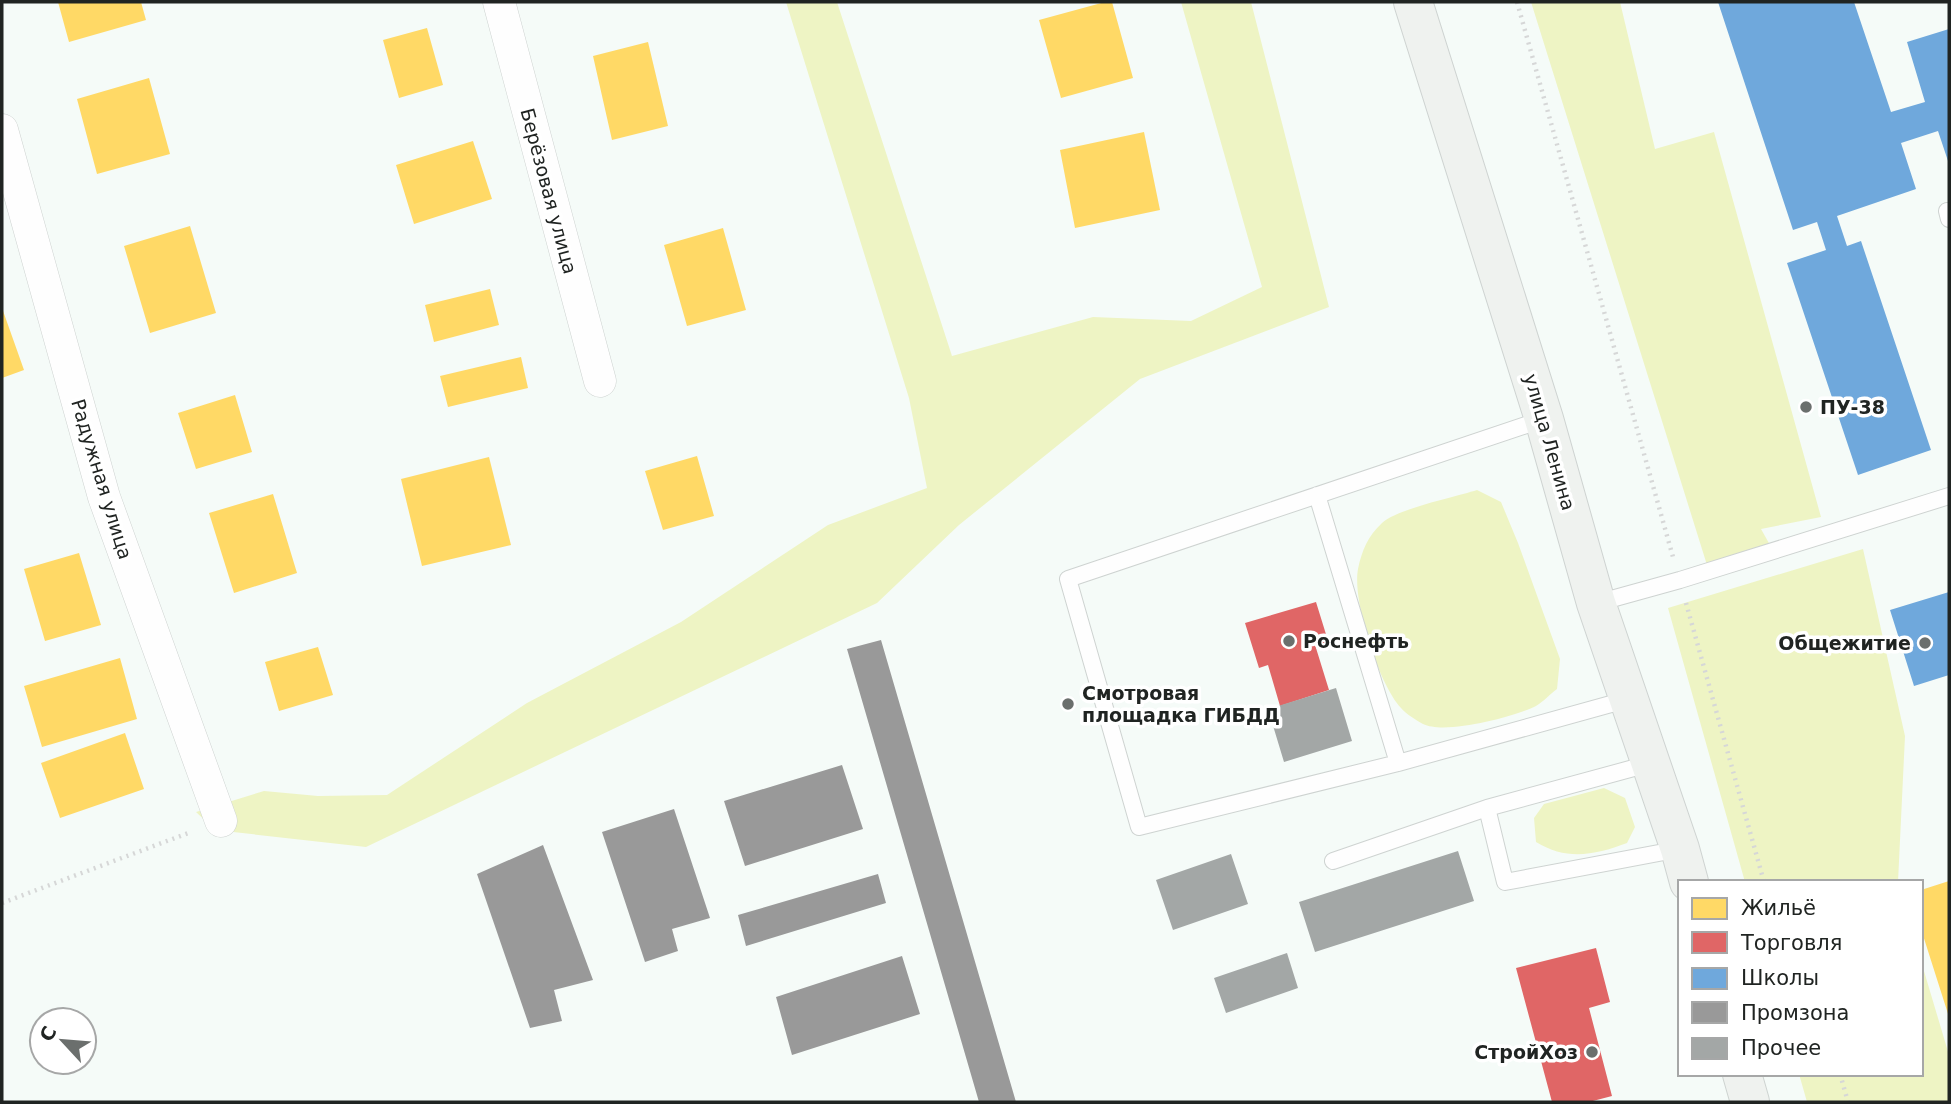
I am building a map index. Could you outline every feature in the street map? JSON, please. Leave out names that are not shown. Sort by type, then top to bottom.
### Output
[{"type":"main road","name":"улица Ленина","points":[[1413,2],[1544,419],[1596,603],[1652,763],[1684,865]]},
{"type":"main road","points":[[1743,1076],[1750,1102]]},
{"type":"street","name":"Берёзовая улица","points":[[499,2],[600,381]]},
{"type":"street","name":"Радужная улица","points":[[2,130],[104,497],[221,821]]},
{"type":"lane","points":[[1544,419],[1068,579],[1139,827],[1398,763],[1629,698]]},
{"type":"lane","points":[[1317,495],[1398,763]]},
{"type":"lane","points":[[1596,603],[1949,496]]},
{"type":"lane","points":[[1333,861],[1487,808],[1652,763]]},
{"type":"lane","points":[[1487,808],[1505,882],[1684,865]]},
{"type":"path","points":[[1517,2],[1763,880]]},
{"type":"path","points":[[2,903],[221,821]]},
{"type":"path","points":[[1841,1076],[1848,1102]]},
{"type":"green space","points":[[786,2],[837,2],[952,356],[1093,317],[1191,321],[1262,287],[1181,2],[1251,2],[1329,307],[1140,379],[959,525],[877,603],[366,847],[215,830],[196,812],[264,791],[318,796],[387,795],[527,703],[681,622],[828,525],[927,488],[909,398]]},
{"type":"green space","points":[[1531,2],[1620,2],[1655,149],[1714,132],[1821,517],[1761,529],[1770,545],[1707,565]]},
{"type":"green space","points":[[1477,490],[1501,502],[1518,543],[1560,659],[1557,689],[1536,706],[1512,715],[1463,726],[1433,727],[1423,724],[1403,710],[1384,681],[1363,621],[1357,583],[1358,569],[1369,538],[1389,518],[1413,508]]},
{"type":"green space","points":[[1863,549],[1905,736],[1898,880],[1744,880],[1668,608]]},
{"type":"green space","points":[[1604,788],[1625,798],[1635,827],[1627,843],[1604,851],[1570,854],[1536,842],[1534,818],[1544,804]]},
{"type":"green space","points":[[1923,968],[1949,1055],[1949,1102],[1807,1102],[1800,1076],[1923,1076]]},
{"type":"building: Жильё","points":[[58,2],[141,2],[146,20],[69,42]]},
{"type":"building: Жильё","points":[[1112,2],[1133,78],[1061,98],[1039,20]]},
{"type":"building: Жильё","points":[[427,28],[443,85],[399,98],[383,40]]},
{"type":"building: Жильё","points":[[648,42],[668,126],[612,140],[593,56]]},
{"type":"building: Жильё","points":[[149,78],[170,154],[97,174],[77,99]]},
{"type":"building: Жильё","points":[[1144,132],[1160,210],[1075,228],[1060,150]]},
{"type":"building: Жильё","points":[[473,141],[492,199],[414,224],[396,165]]},
{"type":"building: Жильё","points":[[190,226],[216,313],[150,333],[124,246]]},
{"type":"building: Жильё","points":[[723,228],[746,310],[687,326],[664,245]]},
{"type":"building: Жильё","points":[[490,289],[499,325],[434,342],[425,305]]},
{"type":"building: Жильё","points":[[2,308],[24,370],[2,378]]},
{"type":"building: Жильё","points":[[521,357],[528,388],[448,407],[440,376]]},
{"type":"building: Жильё","points":[[235,395],[252,452],[196,469],[178,413]]},
{"type":"building: Жильё","points":[[697,456],[714,516],[663,530],[645,471]]},
{"type":"building: Жильё","points":[[489,457],[511,545],[422,566],[401,479]]},
{"type":"building: Жильё","points":[[273,494],[297,573],[234,593],[209,513]]},
{"type":"building: Жильё","points":[[79,553],[101,625],[45,641],[24,569]]},
{"type":"building: Жильё","points":[[318,647],[333,695],[279,711],[265,662]]},
{"type":"building: Жильё","points":[[120,658],[137,719],[42,747],[24,686]]},
{"type":"building: Жильё","points":[[125,733],[144,789],[60,818],[41,763]]},
{"type":"building: Жильё","points":[[1949,881],[1949,1017],[1923,935],[1923,889]]},
{"type":"building: Торговля","points":[[1316,602],[1329,644],[1316,648],[1329,690],[1280,706],[1268,665],[1259,668],[1245,623]]},
{"type":"building: Торговля","points":[[1596,948],[1610,1002],[1589,1008],[1612,1096],[1589,1102],[1552,1102],[1516,968]]},
{"type":"building: Школы","points":[[1718,2],[1854,2],[1891,112],[1925,102],[1907,42],[1949,29],[1949,164],[1938,131],[1901,143],[1916,189],[1837,216],[1847,246],[1861,241],[1931,450],[1858,475],[1787,263],[1826,250],[1817,222],[1793,230]]},
{"type":"building: Школы","name":"Общежитие","points":[[1949,592],[1949,675],[1914,686],[1890,610]]},
{"type":"building: Промзона","points":[[881,640],[1016,1102],[979,1102],[847,649]]},
{"type":"building: Промзона","points":[[842,765],[863,829],[745,866],[724,801]]},
{"type":"building: Промзона","points":[[674,809],[710,918],[672,929],[678,951],[645,962],[602,832]]},
{"type":"building: Промзона","points":[[543,845],[593,980],[554,990],[562,1021],[530,1028],[477,874]]},
{"type":"building: Промзона","points":[[878,874],[886,903],[746,946],[738,915]]},
{"type":"building: Промзона","points":[[902,956],[920,1014],[792,1055],[776,997]]},
{"type":"building: Прочее","points":[[1336,688],[1352,741],[1284,762],[1268,709]]},
{"type":"building: Прочее","points":[[1458,851],[1474,901],[1315,952],[1299,902]]},
{"type":"building: Прочее","points":[[1231,854],[1248,904],[1173,930],[1156,880]]},
{"type":"building: Прочее","points":[[1287,953],[1298,988],[1226,1013],[1214,978]]},
{"type":"place","name":"ПУ-38","points":[[1806,407]]},
{"type":"place","name":"Роснефть","points":[[1289,641]]},
{"type":"place","name":"Общежитие","points":[[1925,643]]},
{"type":"place","name":"Смотровая площадка ГИБДД","points":[[1068,704]]},
{"type":"place","name":"СтройХоз","points":[[1592,1052]]}]
